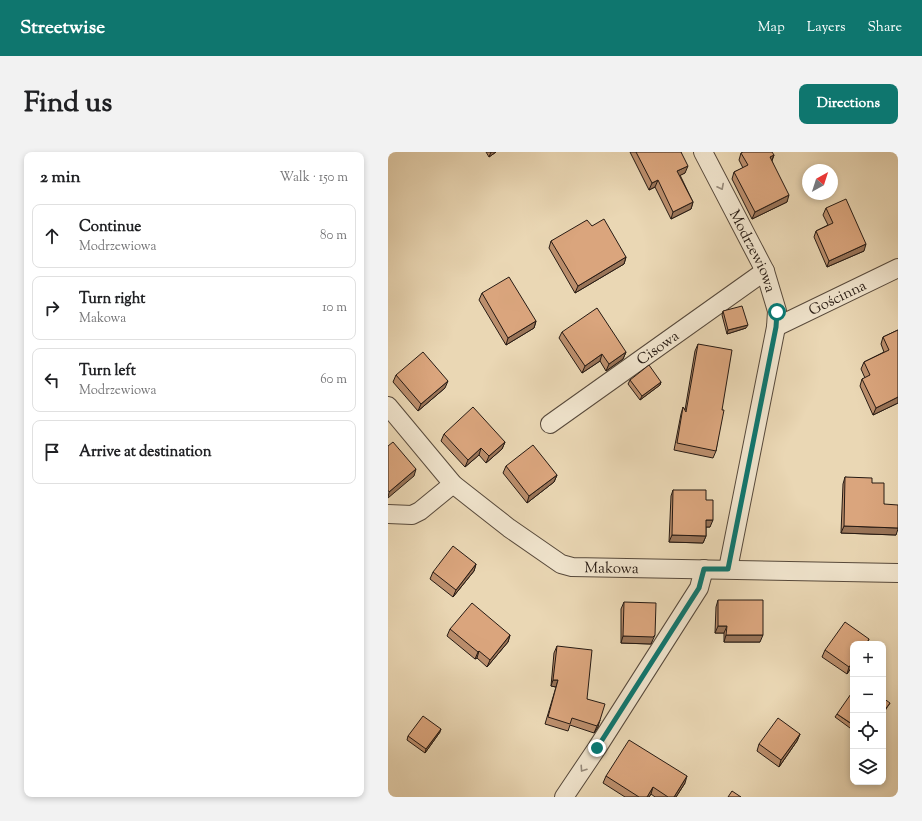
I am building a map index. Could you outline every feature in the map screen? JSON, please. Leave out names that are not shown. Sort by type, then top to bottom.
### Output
[{"type":"street","name":"Modrzewiowa","points":[[703,152],[765,272],[777,312],[776,327],[728,569]]},
{"type":"street","name":"Gościnna","points":[[776,327],[898,268]]},
{"type":"street","name":"Cisowa","points":[[550,424],[765,272]]},
{"type":"street","name":"Makowa","points":[[388,406],[453,484],[509,528],[566,566],[591,568],[728,569],[898,573]]},
{"type":"street","points":[[388,514],[412,515],[420,511],[453,484]]},
{"type":"street","points":[[564,797],[699,588],[704,569]]},
{"type":"building","points":[[636,152],[681,152],[688,166],[677,171],[693,202],[673,212],[658,180],[652,183]]},
{"type":"building","points":[[772,152],[774,155],[770,157],[789,195],[755,212],[734,172],[748,165],[741,153]]},
{"type":"building","points":[[846,199],[866,244],[829,261],[816,231],[833,223],[826,208]]},
{"type":"building","points":[[604,219],[626,257],[578,286],[551,241],[587,220],[592,226]]},
{"type":"building","points":[[509,277],[536,321],[508,338],[482,293]]},
{"type":"building","points":[[742,306],[748,325],[728,330],[723,311]]},
{"type":"building","points":[[597,308],[626,352],[609,364],[602,354],[585,366],[562,332]]},
{"type":"building","points":[[898,330],[898,397],[876,408],[862,379],[870,375],[864,362],[889,350],[883,337]]},
{"type":"building","points":[[698,344],[732,350],[722,410],[724,410],[716,451],[677,443],[683,407],[686,412]]},
{"type":"building","points":[[423,352],[448,381],[421,404],[396,375]]},
{"type":"building","points":[[649,365],[661,382],[642,396],[630,380]]},
{"type":"building","points":[[473,407],[505,442],[489,456],[481,448],[468,460],[444,434]]},
{"type":"building","points":[[393,442],[416,469],[389,492],[388,446]]},
{"type":"building","points":[[533,445],[557,475],[529,496],[506,466]]},
{"type":"building","points":[[845,477],[872,478],[872,483],[884,483],[884,504],[898,505],[898,528],[844,526]]},
{"type":"building","points":[[673,490],[706,490],[706,500],[713,500],[713,520],[706,520],[706,536],[672,535]]},
{"type":"building","points":[[453,546],[476,564],[456,590],[433,572]]},
{"type":"building","points":[[718,600],[763,600],[763,635],[726,635],[727,626],[718,626]]},
{"type":"building","points":[[624,602],[656,603],[655,635],[653,637],[623,636]]},
{"type":"building","points":[[472,603],[510,635],[490,660],[450,629]]},
{"type":"building","points":[[845,622],[869,639],[868,641],[850,641],[849,667],[825,650]]},
{"type":"building","points":[[557,646],[592,650],[587,699],[605,704],[597,726],[572,718],[570,724],[548,717],[558,680],[553,680]]},
{"type":"building","points":[[850,695],[850,723],[837,714]]},
{"type":"building","points":[[886,700],[890,703],[886,708]]},
{"type":"building","points":[[423,716],[441,729],[426,749],[408,736]]},
{"type":"building","points":[[778,718],[800,734],[781,760],[759,744]]},
{"type":"building","points":[[629,740],[687,776],[674,797],[668,797],[653,787],[647,797],[639,797],[606,776]]},
{"type":"building","points":[[732,791],[741,797],[728,797]]},
{"type":"route","points":[[597,748],[699,588],[704,569],[728,569],[776,327],[777,312]]}]
